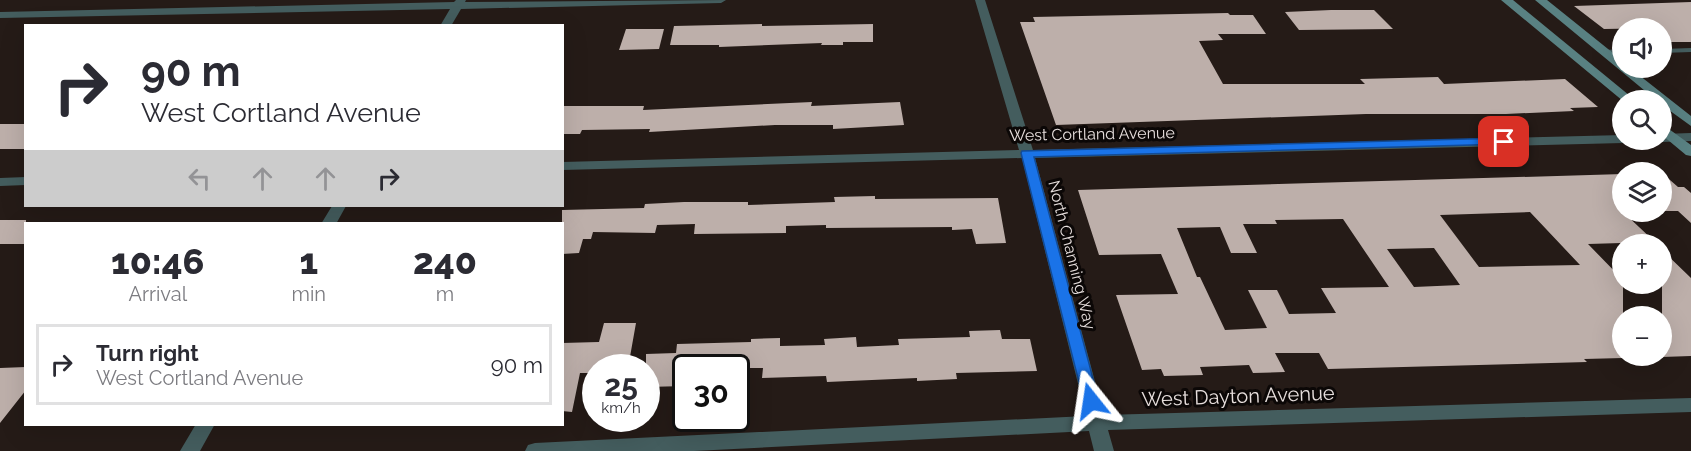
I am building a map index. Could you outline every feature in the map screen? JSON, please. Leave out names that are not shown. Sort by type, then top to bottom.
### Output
[{"type":"main road","points":[[1506,0],[1617,90]]},
{"type":"main road","points":[[1540,0],[1612,58]]},
{"type":"main road","points":[[1637,78],[1691,122]]},
{"type":"main road","points":[[1672,140],[1691,152]]},
{"type":"street","points":[[0,15],[459,3],[721,0]]},
{"type":"street","name":"North Channing Way","points":[[980,0],[1027,153],[1104,451]]},
{"type":"street","points":[[446,24],[459,3]]},
{"type":"street","points":[[1672,138],[1691,137]]},
{"type":"street","name":"West Cortland Avenue","points":[[564,166],[1612,139]]},
{"type":"street","points":[[0,182],[24,181]]},
{"type":"street","points":[[329,222],[338,207]]},
{"type":"street","name":"West Dayton Avenue","points":[[536,451],[1096,423],[1691,405]]},
{"type":"street","points":[[190,451],[205,426]]},
{"type":"lane","points":[[1672,51],[1691,50]]},
{"type":"lane","points":[[1604,52],[1612,52]]},
{"type":"building","points":[[1691,2],[1691,42],[1672,42],[1672,18],[1612,18],[1612,29],[1604,29],[1574,6]]},
{"type":"building","points":[[1374,10],[1393,29],[1299,30],[1285,12]]},
{"type":"building","points":[[1228,13],[1230,15],[1253,15],[1266,34],[1218,34],[1223,40],[1199,41],[1223,84],[1365,84],[1360,79],[1438,77],[1444,84],[1565,79],[1598,107],[1570,108],[1574,111],[1506,114],[1366,114],[1056,125],[1020,22],[1035,22],[1033,17]]},
{"type":"building","points":[[762,24],[762,26],[873,24],[873,42],[843,42],[843,45],[821,45],[822,43],[719,47],[719,45],[670,45],[674,26]]},
{"type":"building","points":[[626,29],[664,29],[659,49],[619,50]]},
{"type":"building","points":[[812,102],[811,106],[900,102],[904,125],[833,129],[833,125],[775,125],[649,132],[650,129],[582,130],[580,134],[564,134],[564,106],[644,106],[643,110]]},
{"type":"building","points":[[0,124],[24,124],[24,149],[0,149]]},
{"type":"building","points":[[1612,174],[1612,222],[1634,222],[1646,234],[1612,234],[1612,243],[1588,244],[1612,269],[1612,294],[1623,294],[1623,306],[1612,306],[1612,358],[1584,359],[1587,362],[1328,369],[1319,353],[1275,353],[1285,372],[1253,373],[1249,365],[1200,367],[1203,375],[1164,376],[1161,369],[1142,370],[1116,295],[1178,294],[1161,254],[1099,255],[1078,190]],"holes":[[[1530,212],[1580,265],[1479,267],[1440,215]],[[1343,219],[1389,287],[1321,288],[1336,313],[1289,314],[1277,290],[1248,290],[1267,328],[1225,330],[1200,277],[1197,277],[1177,228],[1220,227],[1231,253],[1257,253],[1243,224],[1277,224],[1275,220]],[[1434,248],[1460,285],[1414,287],[1387,249]]]},
{"type":"building","points":[[1672,182],[1691,193],[1691,223],[1678,211],[1672,211]]},
{"type":"building","points":[[834,197],[998,198],[1006,243],[976,244],[972,229],[952,230],[952,227],[786,226],[786,233],[694,234],[695,224],[657,225],[655,233],[593,232],[591,239],[583,239],[579,253],[564,254],[562,210],[644,208],[645,204],[684,202],[748,202],[748,205],[835,202]]},
{"type":"building","points":[[0,220],[26,220],[24,222],[24,244],[0,244]]},
{"type":"building","points":[[1672,260],[1691,278],[1691,356],[1672,357],[1672,306],[1662,306],[1662,294],[1672,294]]},
{"type":"building","points":[[604,323],[636,323],[630,354],[582,354],[582,373],[580,373],[572,412],[564,411],[564,343],[599,342]]},
{"type":"building","points":[[1000,330],[1002,339],[1030,339],[1037,371],[956,373],[957,379],[917,381],[917,378],[827,382],[826,376],[762,378],[763,368],[750,368],[750,354],[672,354],[672,386],[660,387],[660,354],[646,354],[676,353],[677,344],[751,342],[751,339],[780,338],[780,346],[825,345],[824,339],[856,337],[857,347],[899,345],[898,339],[970,337],[969,331]]},
{"type":"building","points":[[24,367],[24,393],[0,423],[0,368]]},
{"type":"route","points":[[1091,401],[1027,153],[1504,142]]}]
